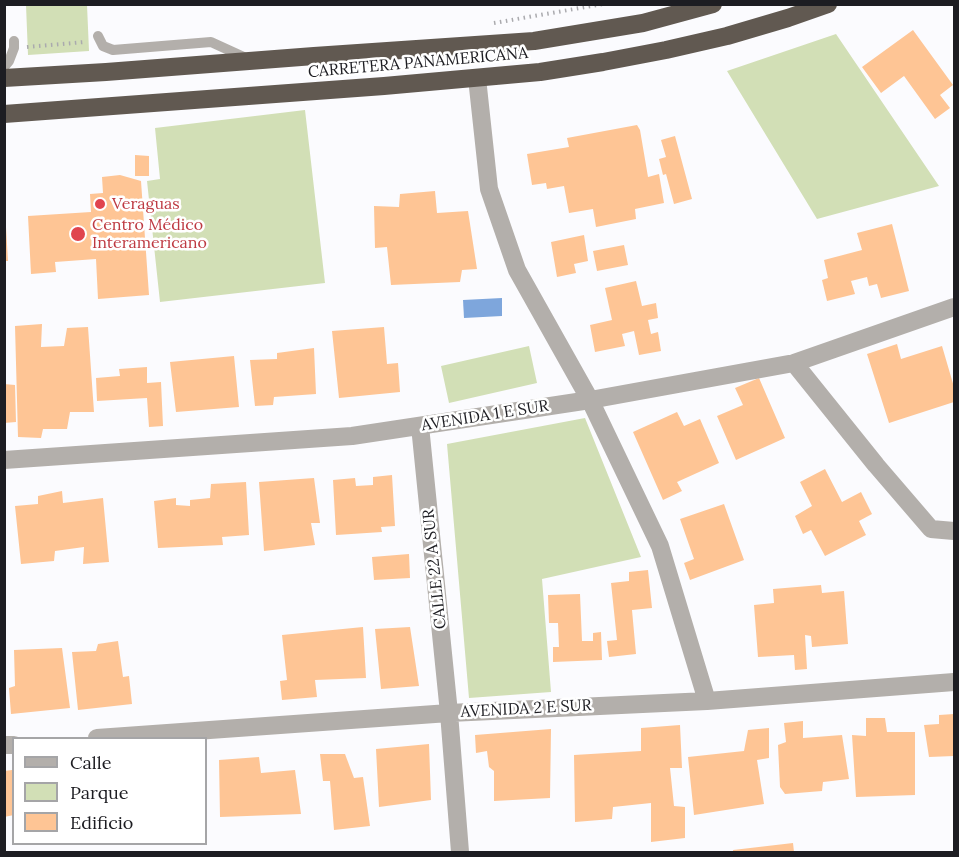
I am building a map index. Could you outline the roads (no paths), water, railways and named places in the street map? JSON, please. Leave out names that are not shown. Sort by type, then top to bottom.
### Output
[{"type":"highway","name":"CARRETERA PANAMERICANA","points":[[4,78],[534,41],[643,23],[713,4]]},
{"type":"highway","name":"CARRETERA PANAMERICANA","points":[[4,114],[477,78],[551,70],[603,63],[727,36],[828,4]]},
{"type":"street","points":[[477,78],[489,189],[517,270],[590,400],[660,546],[707,701]]},
{"type":"street","name":"AVENIDA 1 E SUR","points":[[4,460],[352,436],[590,400],[795,363],[954,307]]},
{"type":"street","points":[[795,363],[876,465],[931,529],[954,531]]},
{"type":"street","name":"CALLE 22 A SUR","points":[[420,426],[449,713],[460,852]]},
{"type":"street","name":"AVENIDA 2 E SUR","points":[[111,737],[449,713],[707,701],[954,682]]},
{"type":"lane","points":[[100,39],[103,46],[112,51],[211,42],[251,61]]},
{"type":"lane","points":[[4,67],[9,61],[14,44]]},
{"type":"water","points":[[502,298],[502,316],[464,318],[463,300]]},
{"type":"place","name":"Veraguas","points":[[100,204]]},
{"type":"place","name":"Centro Médico Interamericano","points":[[78,234]]}]
